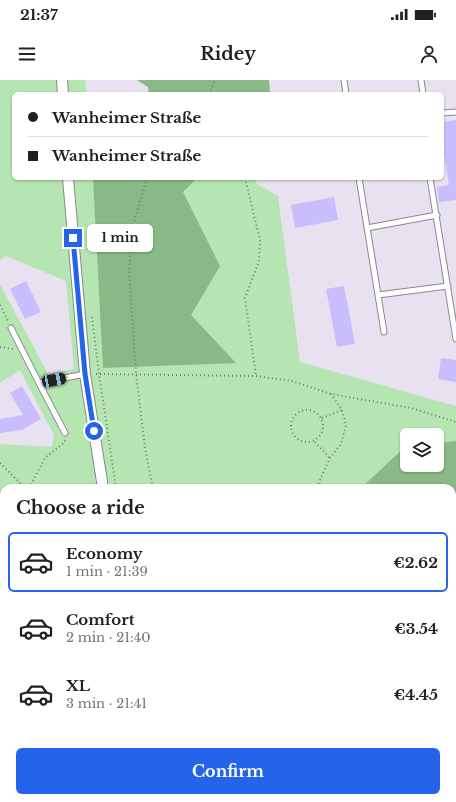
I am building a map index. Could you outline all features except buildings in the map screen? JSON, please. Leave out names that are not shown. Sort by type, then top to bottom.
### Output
[{"type":"street","points":[[62,80],[63,92]]},
{"type":"street","points":[[68,180],[85,374],[102,484]]},
{"type":"lane","points":[[344,80],[346,92]]},
{"type":"lane","points":[[421,80],[423,92]]},
{"type":"lane","points":[[444,113],[456,112]]},
{"type":"lane","points":[[359,180],[384,332]]},
{"type":"lane","points":[[430,180],[456,339]]},
{"type":"lane","points":[[367,228],[437,215]]},
{"type":"lane","points":[[378,295],[448,286]]},
{"type":"lane","points":[[12,328],[65,433]]},
{"type":"lane","points":[[39,383],[85,374]]},
{"type":"path","points":[[210,92],[215,80]]},
{"type":"path","points":[[146,180],[132,229],[129,270],[136,373],[145,448],[152,484]]},
{"type":"path","points":[[245,180],[260,240],[259,261],[245,298],[256,376]]},
{"type":"path","points":[[0,305],[12,328]]},
{"type":"path","points":[[92,313],[99,374],[115,484]]},
{"type":"path","points":[[85,374],[136,373],[256,376],[292,381],[331,394],[411,408],[456,422]]},
{"type":"path","points":[[319,484],[330,458],[341,444],[346,425],[342,410],[331,394]]},
{"type":"path","points":[[305,410],[317,412],[322,418],[323,433],[315,442],[305,444],[294,438],[290,423],[296,414],[305,410]]},
{"type":"path","points":[[322,418],[342,410]]},
{"type":"path","points":[[31,484],[45,458],[65,442],[65,433]]},
{"type":"path","points":[[315,442],[330,458]]},
{"type":"path","points":[[0,463],[21,484]]},
{"type":"green space","points":[[0,80],[85,80],[87,92],[12,92],[12,180],[255,180],[257,184],[278,196],[300,362],[456,406],[456,484],[0,484],[0,444],[52,447],[54,435],[20,370],[0,383],[0,284],[48,374],[74,369],[66,281],[6,256],[0,260]]},
{"type":"green space","points":[[137,80],[269,80],[270,92],[149,92],[148,87]]},
{"type":"green space","points":[[93,180],[195,180],[183,192],[220,266],[191,315],[236,363],[103,368]]},
{"type":"green space","points":[[456,441],[456,484],[365,484],[400,452],[400,472],[444,472],[444,442]]},
{"type":"route","points":[[73,238],[85,374],[94,431]]}]
